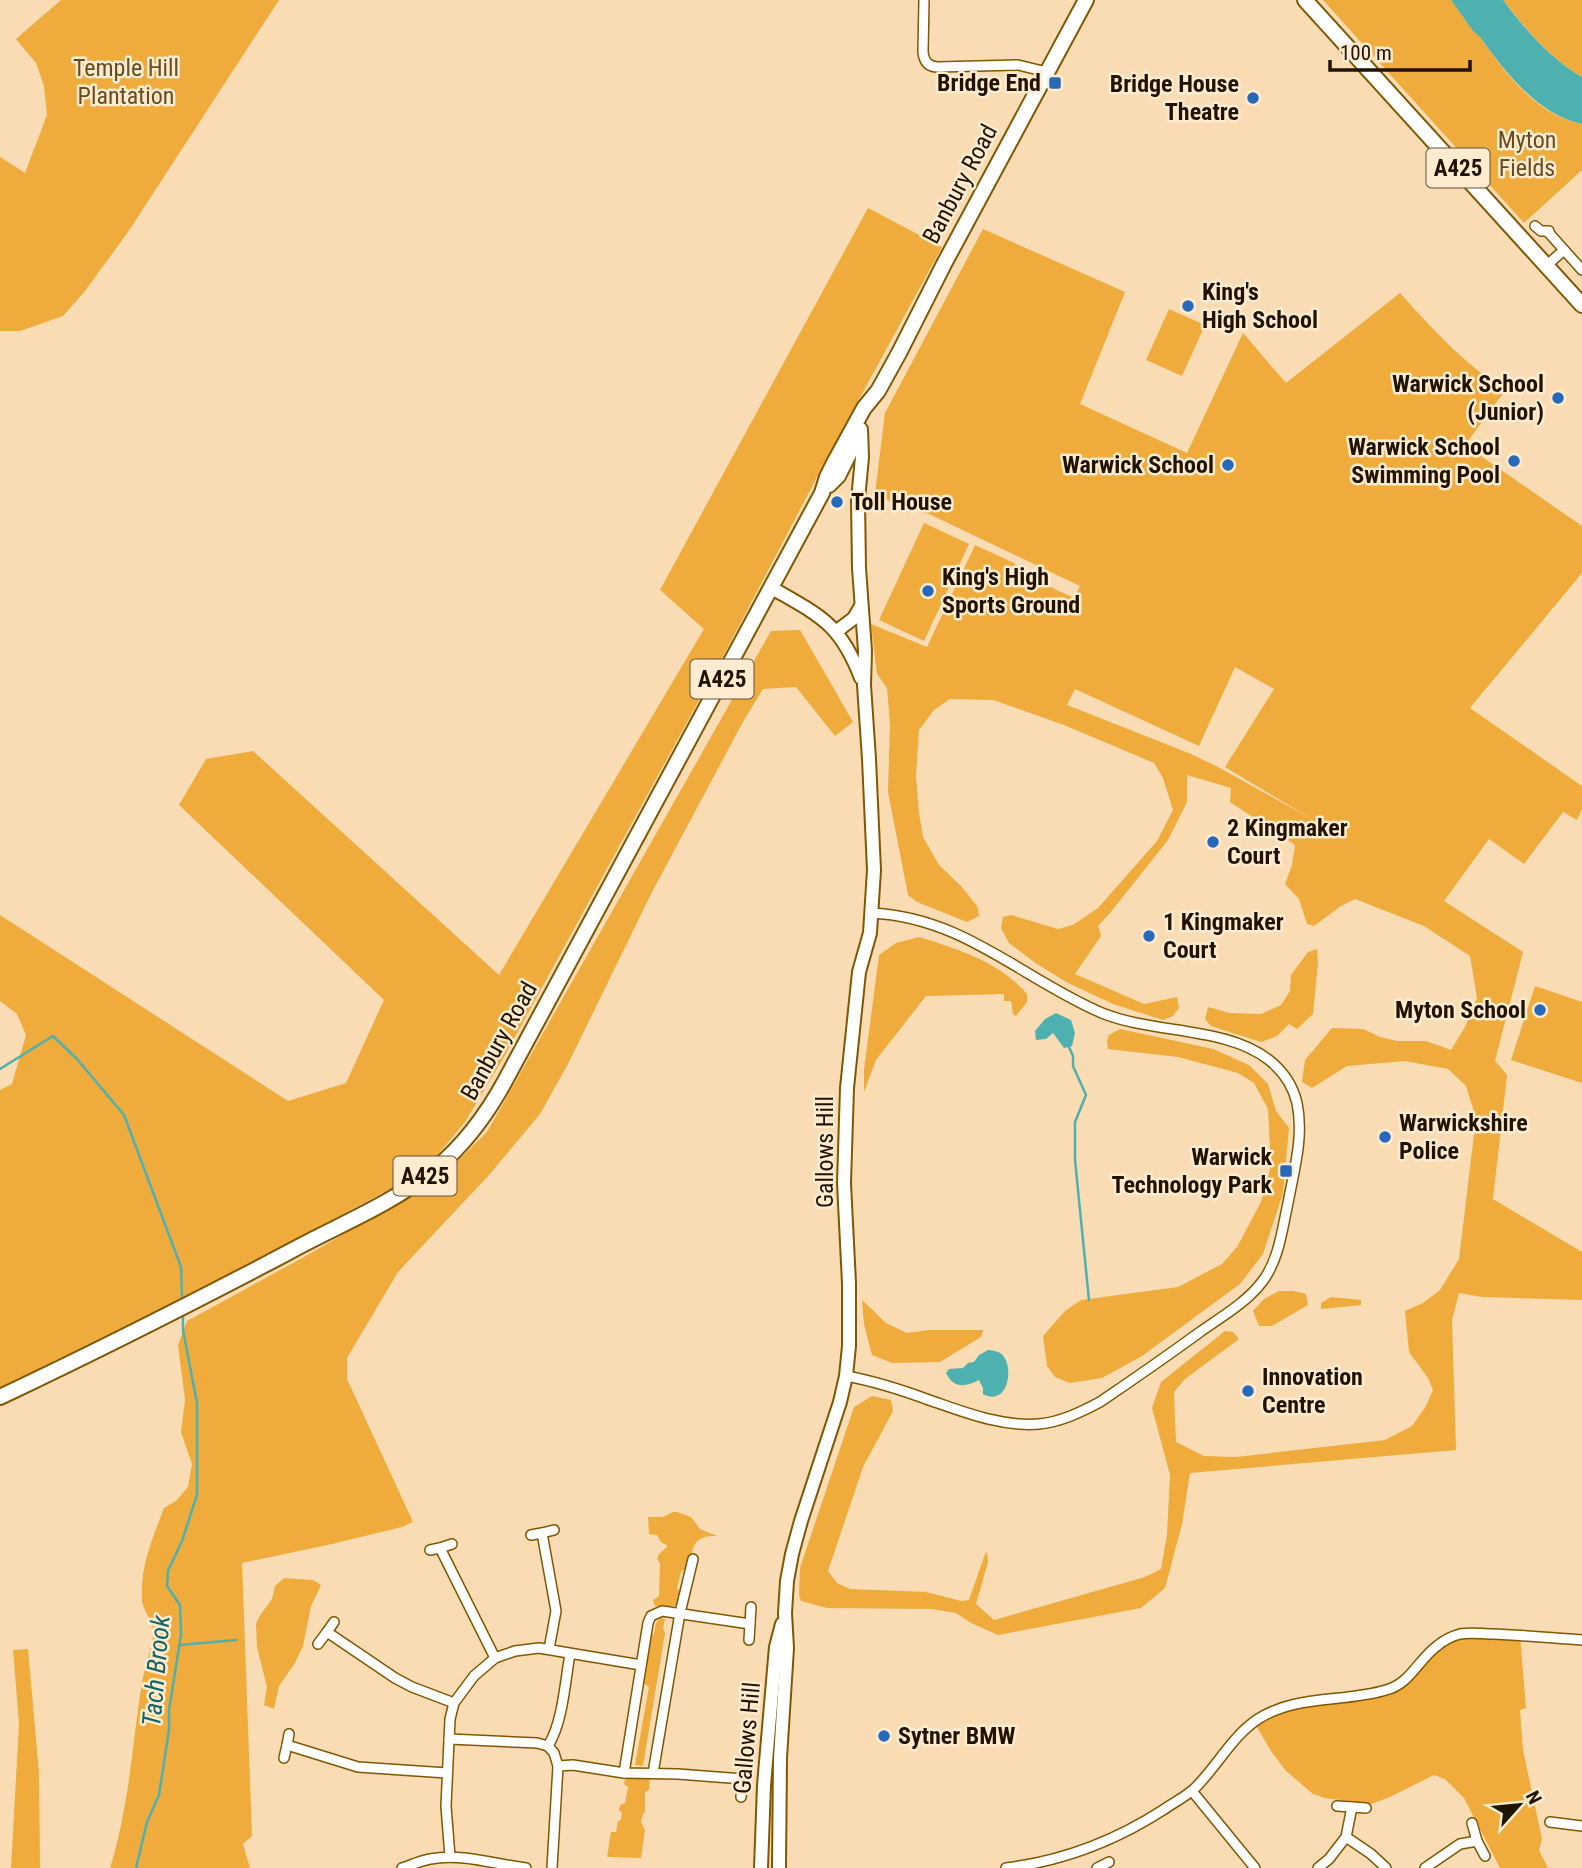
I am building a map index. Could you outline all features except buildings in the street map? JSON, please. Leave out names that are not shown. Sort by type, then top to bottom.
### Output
[{"type":"main road","name":"Banbury Road","points":[[822,493],[838,475],[944,264],[1086,0]]},
{"type":"main road","name":"A425","points":[[1306,0],[1582,306]]},
{"type":"main road","name":"Banbury Road","points":[[0,1397],[151,1323],[383,1203],[420,1180],[452,1154],[475,1128],[501,1088],[772,588],[822,493],[841,450],[864,408],[878,391]]},
{"type":"street","points":[[924,0],[923,52],[930,66],[1018,65],[1047,72]]},
{"type":"street","points":[[1535,226],[1541,231],[1548,231],[1582,270]]},
{"type":"street","points":[[1546,265],[1564,250]]},
{"type":"street","name":"Gallows Hill","points":[[779,1868],[787,1581],[792,1554],[834,1424],[846,1376],[849,1318],[844,1183],[846,1088],[850,1009],[870,933],[873,837],[859,568],[858,500],[862,429]]},
{"type":"street","name":"Gallows Hill","points":[[772,588],[820,616],[837,631],[852,656],[864,685]]},
{"type":"street","points":[[837,631],[851,620],[861,607]]},
{"type":"street","points":[[846,1376],[1003,1422],[1040,1424],[1056,1421],[1100,1402],[1233,1309],[1262,1282],[1281,1239],[1300,1125],[1292,1087],[1277,1067],[1248,1048],[1222,1039],[1120,1020],[1082,1003],[978,943],[920,920],[871,913]]},
{"type":"street","points":[[531,1535],[554,1530]]},
{"type":"street","points":[[542,1533],[556,1611],[549,1649]]},
{"type":"street","points":[[452,1544],[435,1549],[495,1658]]},
{"type":"street","points":[[653,1773],[680,1613],[693,1559]]},
{"type":"street","points":[[749,1640],[751,1607]]},
{"type":"street","points":[[624,1773],[640,1665],[651,1616],[662,1611],[750,1624]]},
{"type":"street","name":"Gallows Hill","points":[[761,1868],[762,1810],[776,1647],[785,1614]]},
{"type":"street","points":[[318,1644],[334,1622]]},
{"type":"street","points":[[327,1632],[395,1678],[454,1703]]},
{"type":"street","points":[[1006,1868],[1058,1858],[1114,1838],[1192,1791],[1237,1737],[1259,1718],[1288,1705],[1391,1689],[1402,1684],[1436,1646],[1453,1636],[1473,1633],[1582,1640]]},
{"type":"street","points":[[450,1857],[447,1832],[449,1739],[454,1703],[474,1675],[495,1658],[539,1648],[640,1665]]},
{"type":"street","points":[[548,1746],[558,1721],[570,1654]]},
{"type":"street","points":[[284,1758],[289,1734]]},
{"type":"street","points":[[449,1739],[537,1743],[548,1746],[554,1753],[558,1766],[552,1868]]},
{"type":"street","points":[[287,1745],[358,1767],[447,1773]]},
{"type":"street","points":[[741,1797],[745,1759]]},
{"type":"street","points":[[558,1766],[573,1765],[624,1773],[743,1779]]},
{"type":"street","points":[[1192,1791],[1252,1867]]},
{"type":"street","points":[[1337,1806],[1366,1808]]},
{"type":"street","points":[[1318,1868],[1329,1859],[1346,1837],[1352,1807]]},
{"type":"street","points":[[1550,1822],[1582,1826]]},
{"type":"street","points":[[1472,1823],[1485,1856]]},
{"type":"street","points":[[1346,1837],[1386,1868]]},
{"type":"street","points":[[1425,1868],[1460,1844],[1477,1841]]},
{"type":"street","points":[[402,1868],[429,1859],[450,1857],[526,1868]]},
{"type":"street","points":[[1097,1868],[1109,1862]]},
{"type":"green space","name":"Temple Hill Plantation","points":[[61,0],[279,0],[128,232],[85,291],[63,316],[20,331],[0,331],[0,157],[25,173],[47,115],[44,86],[36,63],[16,39]]},
{"type":"green space","name":"Myton Fields","points":[[1323,0],[1451,0],[1523,91],[1550,112],[1582,124],[1582,170],[1524,223]]},
{"type":"green space","points":[[1503,0],[1582,0],[1582,77],[1549,52]]},
{"type":"green space","points":[[868,208],[942,247],[721,660],[504,1057],[465,1122],[439,1153],[413,1177],[193,1293],[0,1388],[0,1090],[12,1084],[26,1035],[17,1014],[0,1001],[0,915],[288,1101],[346,1083],[384,1000],[179,805],[206,759],[253,751],[499,975],[704,629],[660,590]]},
{"type":"green space","points":[[983,229],[1125,292],[1080,404],[1187,453],[1243,333],[1286,383],[1400,293],[1475,369],[1505,391],[1465,445],[1582,526],[1582,573],[1470,708],[1582,786],[1582,809],[1577,820],[1563,812],[1524,864],[1489,839],[1444,901],[1523,952],[1495,1061],[1507,1075],[1493,1199],[1582,1252],[1582,1300],[1482,1297],[1459,1293],[1452,1320],[1456,1450],[1190,1473],[1182,1524],[1165,1588],[1141,1608],[998,1635],[956,1613],[932,1609],[827,1608],[801,1601],[800,1568],[854,1407],[872,1396],[891,1400],[893,1411],[863,1467],[828,1571],[837,1583],[850,1589],[926,1592],[961,1601],[969,1600],[987,1552],[988,1562],[976,1604],[994,1620],[1145,1577],[1161,1569],[1167,1535],[1170,1475],[1152,1408],[1161,1382],[1225,1331],[1233,1332],[1239,1339],[1185,1379],[1174,1392],[1176,1442],[1204,1456],[1236,1457],[1385,1440],[1412,1426],[1433,1390],[1428,1378],[1409,1352],[1405,1311],[1423,1303],[1440,1290],[1459,1259],[1476,1118],[1466,1086],[1448,1069],[1405,1061],[1347,1066],[1312,1088],[1302,1082],[1305,1060],[1332,1028],[1363,1029],[1380,1037],[1397,1041],[1426,1041],[1451,1050],[1465,1027],[1477,998],[1470,956],[1424,926],[1355,899],[1314,926],[1307,924],[1299,899],[1285,884],[1295,845],[1230,802],[1231,788],[1187,775],[1187,802],[1168,840],[1098,926],[1101,936],[1075,974],[1144,1004],[1177,997],[1179,1008],[1173,1016],[1163,1020],[1113,1004],[1068,983],[1037,964],[1009,943],[1001,928],[1003,917],[1011,915],[1058,929],[1073,925],[1098,908],[1157,841],[1173,810],[1163,778],[1154,763],[1064,725],[993,700],[950,699],[934,710],[919,730],[916,776],[923,837],[939,865],[977,906],[979,916],[967,922],[917,902],[908,895],[888,792],[890,724],[887,688],[877,674],[871,624],[927,647],[975,545],[1014,563],[1029,577],[1074,598],[1080,586],[929,514],[900,506],[875,494],[885,413]],"holes":[[[1235,667],[1274,689],[1225,767],[1310,818],[1191,754],[1067,705],[1075,689],[1199,746]]]},
{"type":"green space","points":[[1169,309],[1205,325],[1182,376],[1146,360]]},
{"type":"green space","points":[[924,523],[969,544],[924,641],[879,620]]},
{"type":"green space","points":[[800,630],[853,722],[835,736],[796,687],[763,689],[651,894],[568,1064],[540,1114],[489,1175],[398,1272],[347,1358],[347,1379],[413,1522],[332,1544],[242,1563],[252,1836],[243,1844],[250,1868],[110,1868],[122,1822],[142,1683],[153,1636],[153,1626],[142,1601],[145,1565],[164,1508],[176,1501],[188,1487],[192,1464],[181,1432],[185,1400],[178,1345],[187,1321],[439,1179],[487,1132],[771,631]]},
{"type":"green space","points":[[919,937],[991,965],[1027,994],[1027,1002],[1016,1016],[1013,1014],[1011,1001],[1004,1001],[1004,994],[926,996],[876,1060],[864,1092],[864,1070],[879,955],[896,943]]},
{"type":"green space","points":[[1317,949],[1313,1014],[1297,1029],[1289,1024],[1277,1036],[1261,1042],[1211,1026],[1205,1019],[1208,1007],[1230,1013],[1261,1014],[1281,1005],[1290,991],[1291,975],[1308,952]]},
{"type":"green space","points":[[1535,986],[1582,1002],[1582,1083],[1511,1060]]},
{"type":"green space","points":[[1120,1029],[1213,1049],[1249,1065],[1268,1084],[1276,1111],[1289,1128],[1283,1193],[1263,1254],[1240,1284],[1142,1356],[1102,1378],[1070,1383],[1055,1377],[1047,1366],[1043,1336],[1065,1311],[1081,1300],[1178,1287],[1222,1264],[1237,1247],[1261,1202],[1271,1166],[1268,1109],[1254,1083],[1238,1073],[1178,1057],[1108,1049],[1109,1035]]},
{"type":"green space","points":[[1279,1291],[1306,1294],[1308,1305],[1272,1326],[1259,1326],[1253,1311],[1264,1299]]},
{"type":"green space","points":[[1331,1297],[1361,1300],[1361,1305],[1321,1309],[1321,1303]]},
{"type":"green space","points":[[862,1300],[886,1323],[907,1333],[929,1330],[983,1330],[981,1337],[940,1362],[892,1363],[872,1355],[864,1324]]},
{"type":"green space","points":[[673,1512],[691,1517],[700,1529],[717,1536],[706,1537],[695,1544],[687,1567],[681,1572],[677,1588],[680,1592],[677,1606],[655,1606],[653,1600],[659,1596],[660,1563],[657,1559],[668,1546],[661,1542],[657,1535],[649,1534],[648,1517],[663,1517]]},
{"type":"green space","points":[[284,1578],[313,1580],[321,1585],[311,1606],[303,1646],[279,1686],[274,1709],[264,1705],[267,1687],[257,1647],[256,1624],[272,1599],[275,1586]]},
{"type":"green space","points":[[660,1618],[665,1619],[665,1633],[643,1766],[635,1765],[649,1687],[643,1683],[651,1635],[654,1634]]},
{"type":"green space","points":[[1520,1635],[1526,1708],[1520,1710],[1523,1750],[1542,1839],[1539,1850],[1548,1868],[1500,1868],[1464,1798],[1445,1779],[1434,1775],[1371,1804],[1313,1794],[1286,1771],[1254,1722],[1271,1712],[1391,1689],[1453,1636]]},
{"type":"green space","points":[[28,1649],[39,1773],[40,1868],[11,1868],[19,1724],[13,1650]]},
{"type":"green space","points":[[625,1779],[650,1779],[649,1790],[645,1792],[645,1812],[641,1822],[645,1830],[641,1858],[607,1857],[611,1832],[616,1832],[618,1821],[621,1820],[620,1805],[625,1803],[628,1787],[624,1784]]},
{"type":"water","points":[[1451,0],[1503,0],[1549,52],[1582,77],[1582,124],[1551,112],[1524,90],[1473,31]]},
{"type":"water","points":[[1056,1013],[1071,1020],[1075,1033],[1072,1046],[1064,1048],[1053,1033],[1046,1039],[1036,1040],[1035,1031],[1045,1019]]},
{"type":"water","points":[[988,1350],[1000,1353],[1007,1365],[1007,1382],[999,1395],[992,1397],[983,1394],[979,1380],[960,1385],[949,1378],[946,1373],[949,1369],[963,1368]]},
{"type":"waterway","name":"Tach Brook","points":[[0,1069],[53,1036],[77,1059],[124,1115],[181,1267],[182,1298]]},
{"type":"waterway","points":[[1069,1047],[1073,1066],[1086,1095],[1075,1122],[1075,1160],[1089,1300]]},
{"type":"waterway","name":"Tach Brook","points":[[136,1868],[147,1822],[159,1795],[181,1635],[180,1605],[167,1586],[168,1571],[182,1541],[197,1495],[197,1403],[183,1330],[183,1316]]},
{"type":"waterway","points":[[180,1645],[236,1640]]},
{"type":"place","name":"Bridge End","points":[[1055,83]]},
{"type":"place","name":"Bridge House Theatre","points":[[1253,98]]},
{"type":"place","name":"King's High School","points":[[1188,306]]},
{"type":"place","name":"Warwick School (Junior)","points":[[1558,398]]},
{"type":"place","name":"Warwick School Swimming Pool","points":[[1514,461]]},
{"type":"place","name":"Warwick School","points":[[1228,465]]},
{"type":"place","name":"Toll House","points":[[837,502]]},
{"type":"place","name":"King's High Sports Ground","points":[[928,591]]},
{"type":"place","name":"2 Kingmaker Court","points":[[1213,842]]},
{"type":"place","name":"1 Kingmaker Court","points":[[1149,936]]},
{"type":"place","name":"Myton School","points":[[1540,1010]]},
{"type":"place","name":"Warwickshire Police","points":[[1385,1137]]},
{"type":"place","name":"Warwick Technology Park","points":[[1286,1171]]},
{"type":"place","name":"Innovation Centre","points":[[1248,1391]]},
{"type":"place","name":"Sytner BMW","points":[[884,1736]]}]
